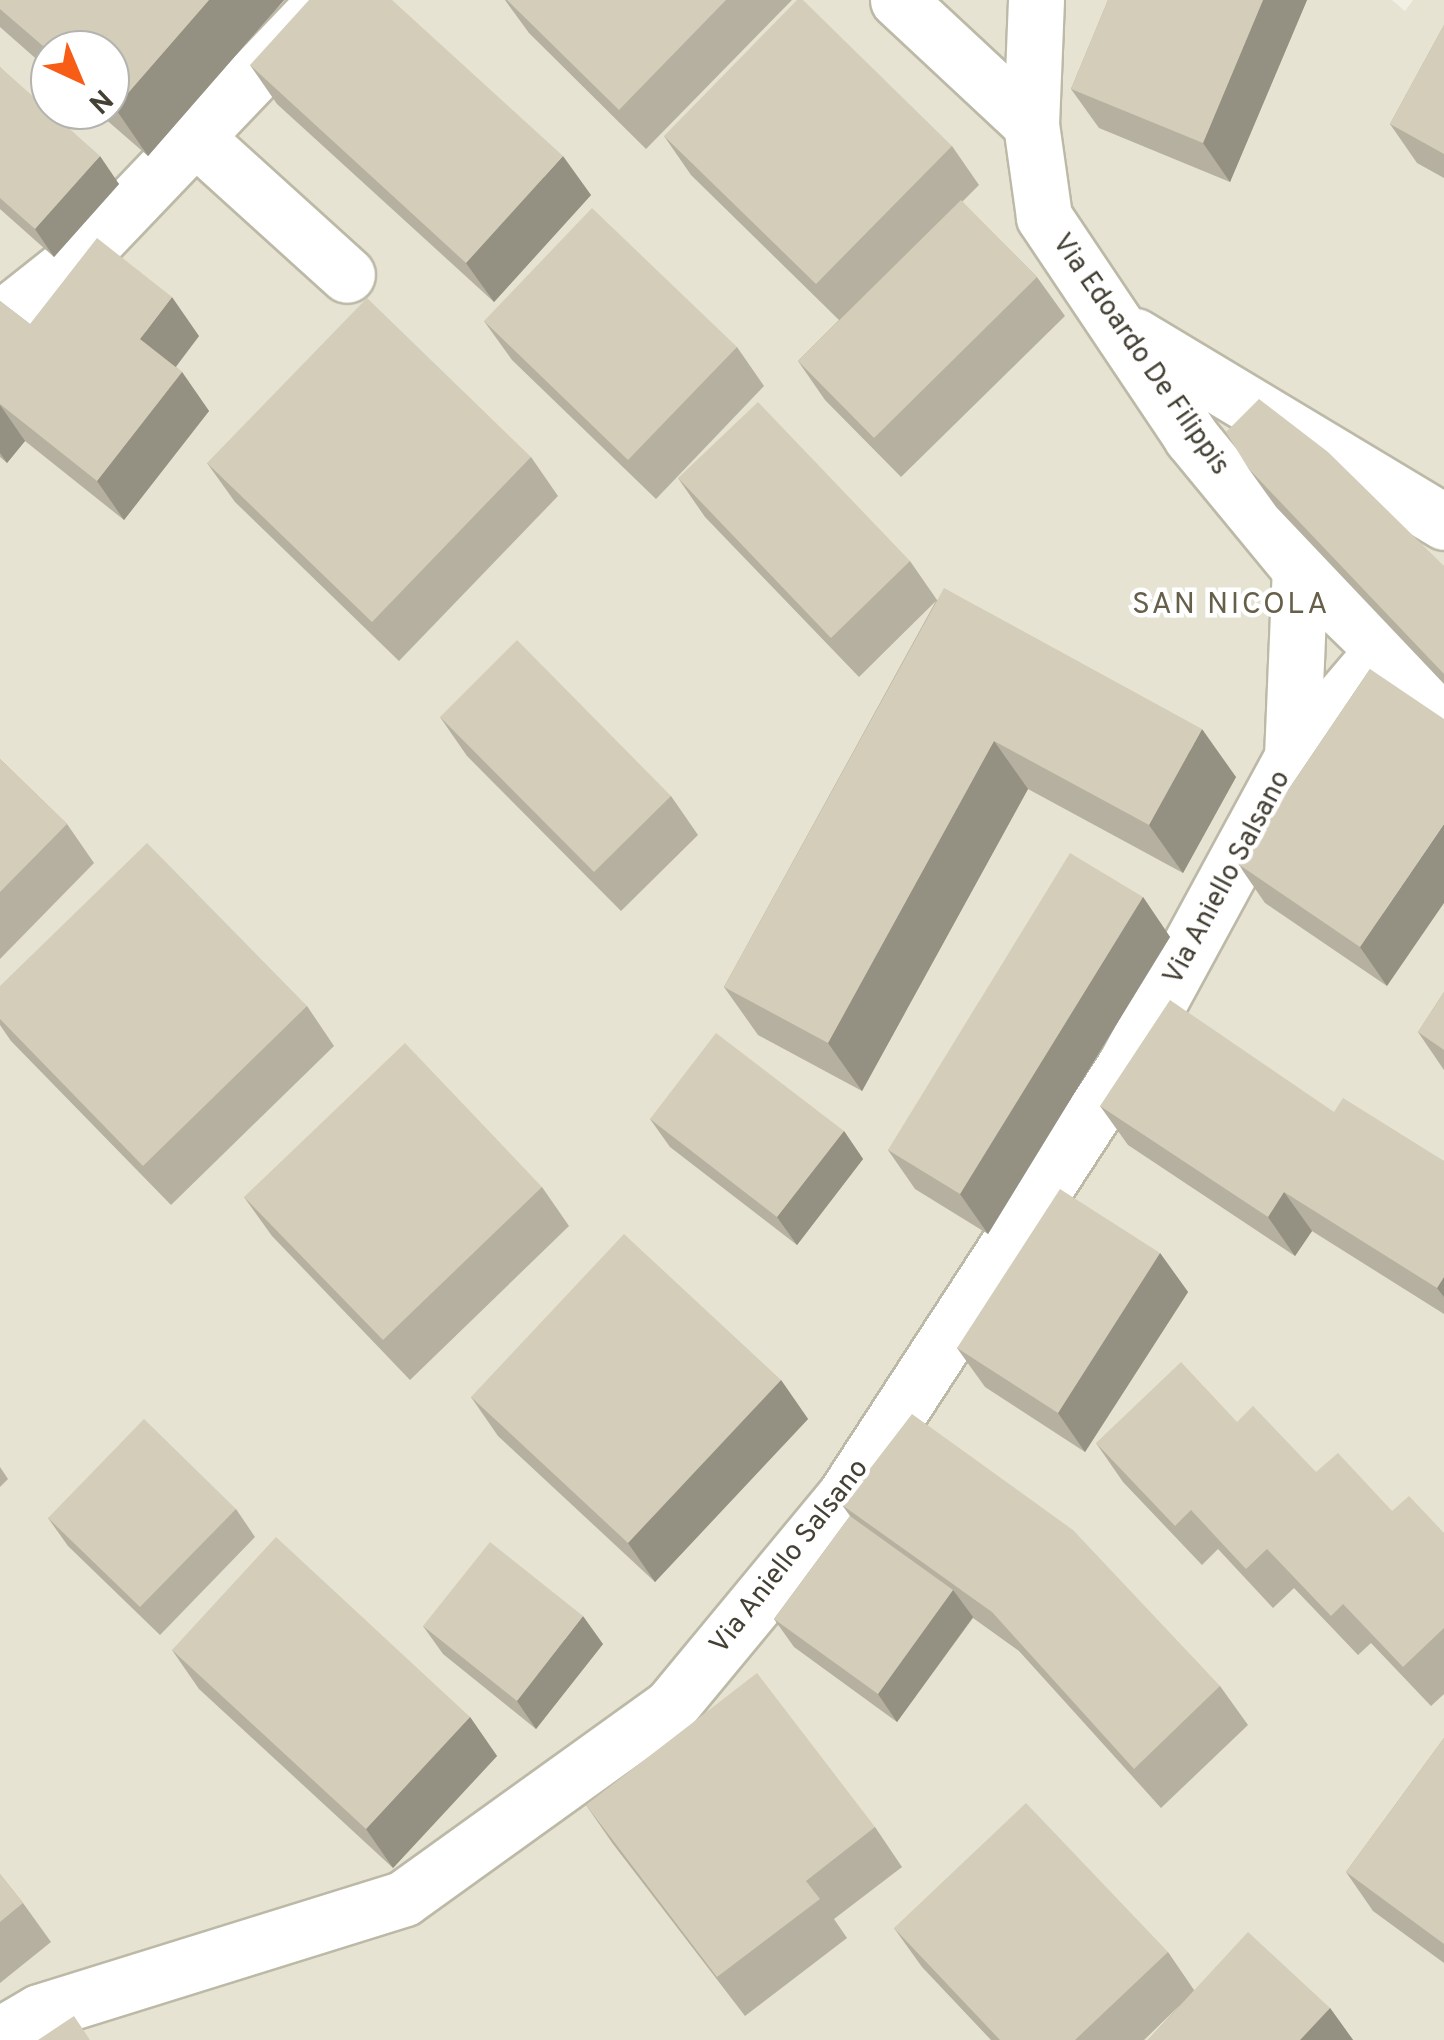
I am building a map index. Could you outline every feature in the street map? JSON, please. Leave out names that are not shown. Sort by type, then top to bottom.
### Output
[{"type":"street","points":[[14,309],[85,252],[326,0]]},
{"type":"street","name":"Via Edoardo De Filippis","points":[[1036,0],[1032,124],[1044,217],[1128,332],[1191,437],[1300,569],[1444,710]]},
{"type":"street","points":[[923,8],[1032,124]]},
{"type":"street","points":[[195,137],[347,275]]},
{"type":"street","points":[[1128,332],[1444,522]]},
{"type":"street","name":"Via Aniello Salsano","points":[[1292,757],[1300,569]]},
{"type":"street","name":"Via Aniello Salsano","points":[[0,2034],[39,2012],[404,1898],[670,1706],[844,1497],[1125,1064],[1292,757],[1384,649]]},
{"type":"shaded area","points":[[0,0],[1392,0],[1405,11],[1413,0],[1444,0],[1444,2040],[0,2040]]},
{"type":"building","points":[[0,0],[209,0],[130,91],[130,30],[30,30],[30,35],[0,9]]},
{"type":"building","points":[[309,0],[392,0],[563,156],[466,263],[250,65]]},
{"type":"building","points":[[507,0],[726,0],[619,110]]},
{"type":"building","points":[[797,0],[803,0],[952,146],[816,284],[664,136]]},
{"type":"building","points":[[1108,0],[1263,0],[1203,143],[1071,89]]},
{"type":"building","points":[[1444,25],[1444,154],[1390,124]]},
{"type":"building","points":[[0,67],[30,94],[30,130],[71,130],[100,156],[35,229],[0,198]]},
{"type":"building","points":[[961,200],[1037,277],[874,438],[798,361]]},
{"type":"building","points":[[592,208],[737,347],[628,460],[484,321]]},
{"type":"building","points":[[97,238],[172,297],[140,339],[182,372],[97,481],[0,404],[0,301],[30,324]]},
{"type":"building","points":[[367,298],[531,457],[372,622],[207,463]]},
{"type":"building","points":[[1259,399],[1328,452],[1444,566],[1444,674],[1248,468],[1226,432]]},
{"type":"building","points":[[758,402],[910,561],[831,638],[678,478]]},
{"type":"building","points":[[944,588],[1202,729],[1149,825],[994,741],[828,1043],[724,987]]},
{"type":"building","points":[[517,640],[671,796],[594,872],[440,717]]},
{"type":"building","points":[[1370,669],[1444,719],[1444,824],[1360,947],[1238,864]]},
{"type":"building","points":[[0,759],[67,824],[0,892]]},
{"type":"building","points":[[147,843],[307,1006],[143,1166],[0,1019],[0,986]]},
{"type":"building","points":[[1070,853],[1143,897],[960,1194],[888,1150]]},
{"type":"building","points":[[1444,992],[1444,1050],[1418,1032]]},
{"type":"building","points":[[1170,1000],[1334,1112],[1343,1098],[1444,1161],[1444,1277],[1437,1288],[1284,1192],[1268,1217],[1100,1106]]},
{"type":"building","points":[[716,1033],[844,1131],[777,1217],[650,1119]]},
{"type":"building","points":[[405,1043],[542,1187],[383,1340],[244,1197]]},
{"type":"building","points":[[1060,1189],[1160,1253],[1058,1413],[957,1348]]},
{"type":"building","points":[[624,1234],[781,1380],[628,1543],[471,1397]]},
{"type":"building","points":[[1181,1362],[1237,1422],[1253,1406],[1316,1472],[1338,1453],[1392,1511],[1409,1496],[1444,1533],[1444,1628],[1403,1667],[1343,1604],[1331,1616],[1267,1549],[1246,1569],[1191,1510],[1175,1526],[1096,1443]]},
{"type":"building","points":[[912,1414],[1073,1530],[1220,1686],[1134,1769],[992,1612],[842,1505]]},
{"type":"building","points":[[144,1419],[236,1509],[140,1607],[48,1518]]},
{"type":"building","points":[[850,1516],[953,1590],[878,1694],[774,1619]]},
{"type":"building","points":[[276,1537],[470,1717],[366,1829],[172,1650]]},
{"type":"building","points":[[490,1542],[583,1616],[517,1701],[423,1626]]},
{"type":"building","points":[[757,1673],[875,1827],[806,1881],[820,1899],[717,1977],[586,1805]]},
{"type":"building","points":[[1444,1738],[1444,1944],[1346,1872]]},
{"type":"building","points":[[1026,1803],[1168,1952],[1075,2040],[1000,2040],[894,1928]]},
{"type":"building","points":[[0,1874],[23,1903],[0,1922]]},
{"type":"building","points":[[1248,1932],[1330,2008],[1300,2040],[1148,2040]]},
{"type":"building","points":[[74,2016],[90,2040],[38,2040]]},
{"type":"district","name":"SAN NICOLA","points":[[1231,606]]}]
